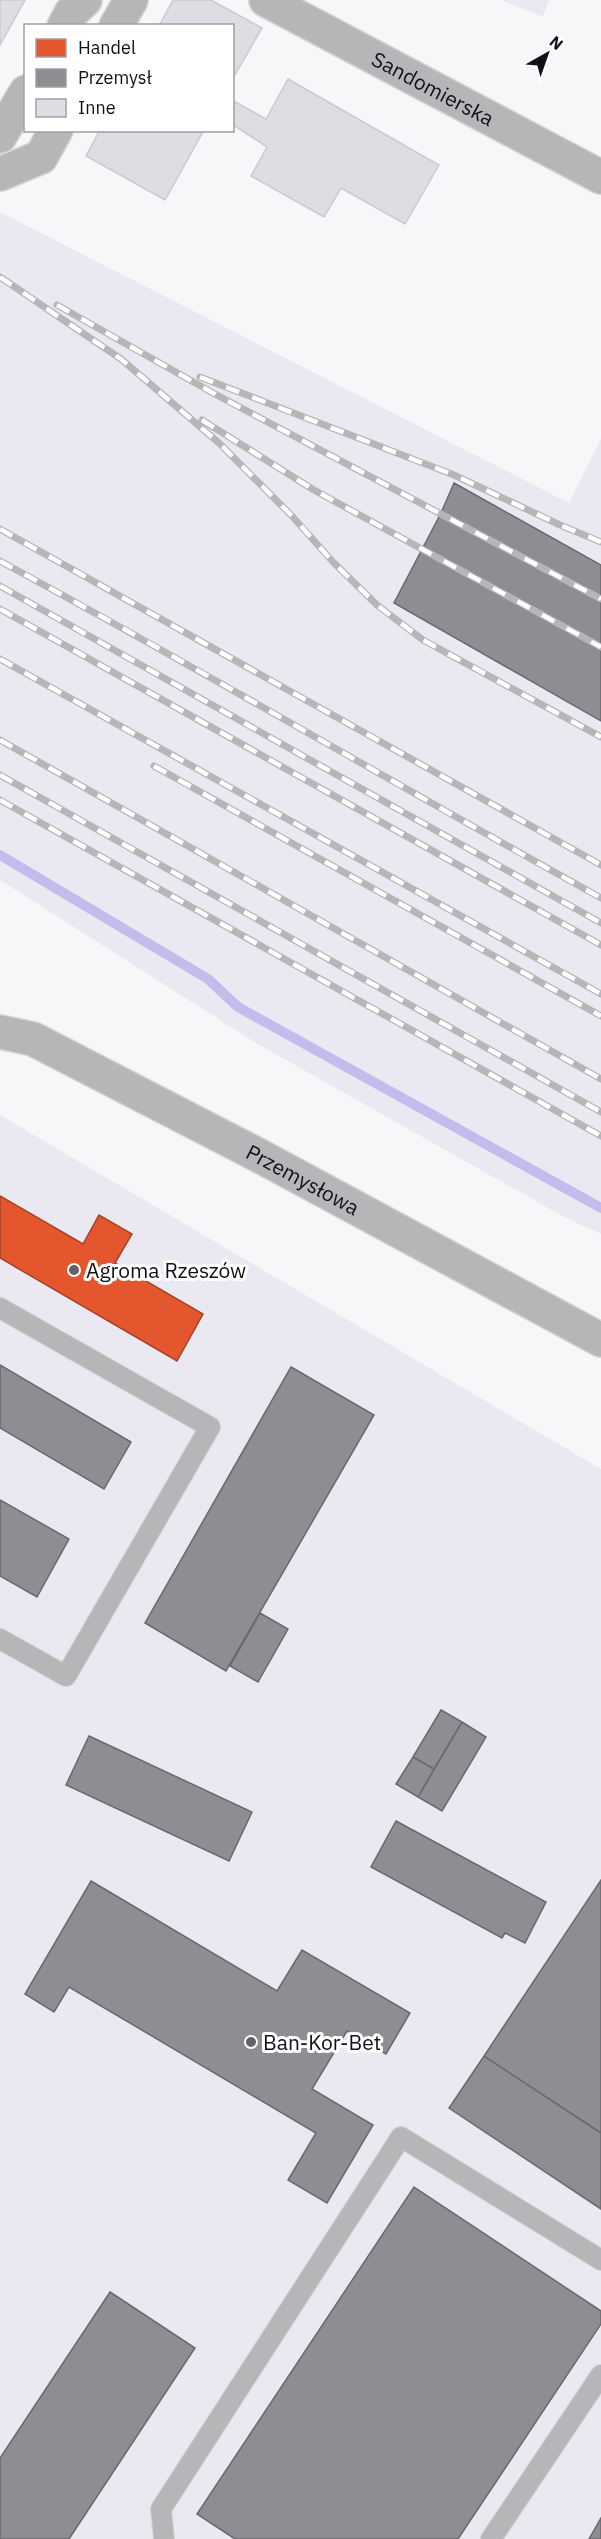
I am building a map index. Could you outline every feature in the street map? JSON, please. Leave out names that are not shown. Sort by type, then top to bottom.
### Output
[{"type":"street","points":[[65,24],[71,14],[86,0]]},
{"type":"street","points":[[117,24],[131,0]]},
{"type":"street","name":"Sandomierska","points":[[266,0],[601,177]]},
{"type":"street","points":[[0,136],[24,95]]},
{"type":"street","points":[[0,174],[41,157],[55,132]]},
{"type":"street","name":"Przemysłowa","points":[[0,1032],[9,1032],[33,1039],[397,1229],[601,1340]]},
{"type":"lane","points":[[0,1308],[210,1427],[66,1676],[0,1639]]},
{"type":"lane","points":[[164,2539],[161,2509],[401,2137],[601,2260]]},
{"type":"lane","points":[[491,2539],[601,2375]]},
{"type":"shaded area","points":[[501,0],[549,0],[543,17]]},
{"type":"shaded area","points":[[0,212],[569,503],[601,439],[601,565],[454,483],[394,603],[601,721],[601,1234],[564,1217],[256,1043],[0,880],[0,313],[2,309],[0,310]]},
{"type":"shaded area","points":[[0,1115],[601,1469],[601,2539],[0,2539]]},
{"type":"building: Handel","points":[[0,1196],[83,1244],[99,1215],[132,1234],[115,1263],[203,1314],[177,1361],[0,1258]]},
{"type":"building: Przemysł","points":[[454,483],[601,565],[601,721],[394,603]]},
{"type":"building: Przemysł","points":[[0,1365],[131,1442],[104,1489],[0,1428]]},
{"type":"building: Przemysł","points":[[291,1367],[374,1415],[226,1671],[145,1623]]},
{"type":"building: Przemysł","points":[[0,1500],[69,1539],[37,1597],[0,1576]]},
{"type":"building: Przemysł","points":[[260,1613],[288,1629],[258,1682],[230,1666]]},
{"type":"building: Przemysł","points":[[441,1710],[462,1722],[434,1769],[413,1757]]},
{"type":"building: Przemysł","points":[[462,1722],[486,1737],[442,1811],[418,1797]]},
{"type":"building: Przemysł","points":[[89,1736],[252,1812],[229,1861],[66,1785]]},
{"type":"building: Przemysł","points":[[413,1757],[434,1769],[418,1797],[396,1784]]},
{"type":"building: Przemysł","points":[[396,1821],[546,1902],[525,1943],[505,1933],[502,1938],[371,1867]]},
{"type":"building: Przemysł","points":[[601,1880],[601,2133],[484,2056]]},
{"type":"building: Przemysł","name":"Ban-Kor-Bet","points":[[91,1881],[277,1991],[302,1950],[410,2013],[386,2054],[347,2031],[312,2089],[373,2125],[327,2203],[288,2180],[316,2133],[69,1987],[54,2012],[25,1994]]},
{"type":"building: Przemysł","points":[[484,2056],[601,2133],[601,2209],[449,2108]]},
{"type":"building: Przemysł","points":[[414,2187],[601,2311],[601,2324],[458,2539],[235,2539],[197,2514]]},
{"type":"building: Przemysł","points":[[110,2292],[195,2348],[69,2539],[0,2539],[0,2458]]},
{"type":"building: Przemysł","points":[[601,2518],[601,2539],[589,2539]]},
{"type":"building: Inne","points":[[0,0],[25,0],[0,45]]},
{"type":"building: Inne","points":[[173,0],[211,0],[262,28],[234,77],[234,24],[160,24]]},
{"type":"building: Inne","points":[[288,79],[439,165],[405,224],[341,188],[324,217],[251,176],[267,147],[234,125],[234,101],[266,119]]},
{"type":"building: Inne","points":[[99,132],[203,132],[165,200],[86,156]]},
{"type":"waterway","points":[[0,855],[208,979],[238,1007],[601,1208]]},
{"type":"railway","points":[[0,277],[121,359],[219,443],[377,605],[423,640],[601,737]]},
{"type":"railway","points":[[57,305],[213,393],[601,599]]},
{"type":"railway","points":[[200,377],[454,475],[601,542]]},
{"type":"railway","points":[[202,420],[314,490],[601,647]]},
{"type":"railway","points":[[0,529],[601,865]]},
{"type":"railway","points":[[0,561],[601,898]]},
{"type":"railway","points":[[0,586],[601,923]]},
{"type":"railway","points":[[0,609],[601,945]]},
{"type":"railway","points":[[0,659],[601,994]]},
{"type":"railway","points":[[0,740],[601,1079]]},
{"type":"railway","points":[[154,766],[601,1016]]},
{"type":"railway","points":[[0,775],[601,1112]]},
{"type":"railway","points":[[0,800],[601,1136]]},
{"type":"place","name":"Agroma Rzeszów","points":[[74,1270]]},
{"type":"place","name":"Ban-Kor-Bet","points":[[251,2042]]}]
